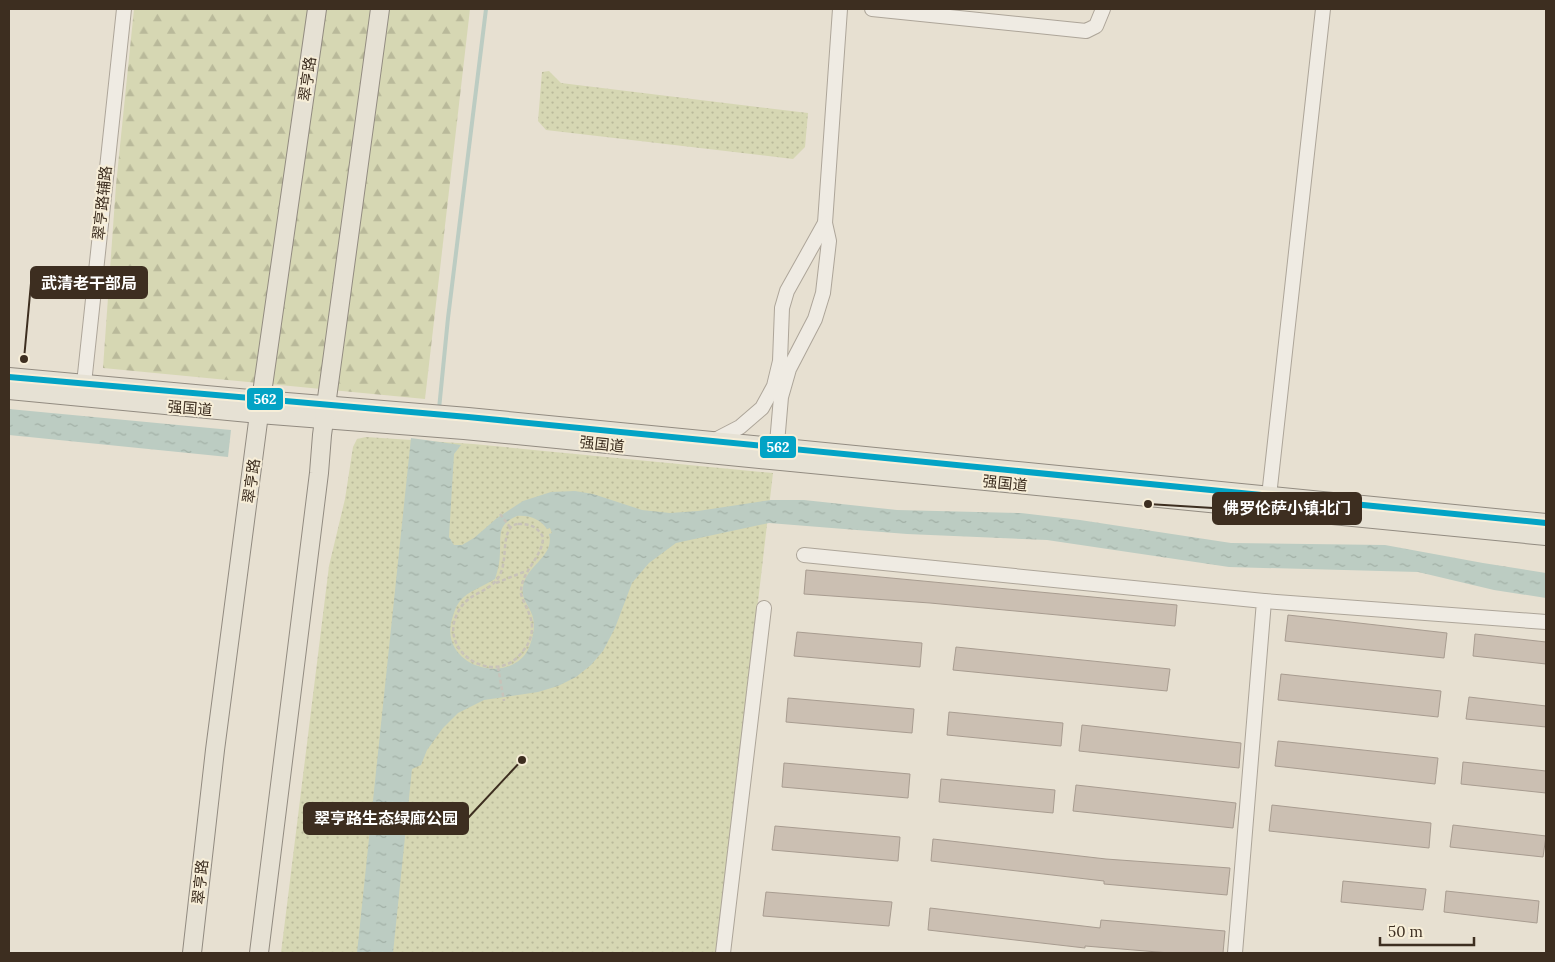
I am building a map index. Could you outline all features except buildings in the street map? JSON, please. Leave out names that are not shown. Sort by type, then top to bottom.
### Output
[{"type":"main road","name":"翠亨路","points":[[192,953],[214,750],[317,9]]},
{"type":"main road","points":[[259,953],[325,420],[380,9]]},
{"type":"main road","name":"强国道","points":[[9,377],[83,391],[260,414],[325,420],[402,418],[714,441],[776,454]]},
{"type":"main road","name":"强国道","points":[[9,390],[83,391]]},
{"type":"main road","name":"强国道","points":[[466,423],[1268,502],[1546,523]]},
{"type":"main road","name":"强国道","points":[[1268,502],[1546,536]]},
{"type":"street","name":"翠亨路辅路","points":[[83,391],[124,9]]},
{"type":"street","points":[[776,454],[781,397],[789,370],[815,319],[823,293],[829,241],[825,223],[840,9]]},
{"type":"street","points":[[872,9],[1086,31],[1096,26],[1103,9]]},
{"type":"street","points":[[1268,502],[1323,9]]},
{"type":"street","points":[[714,441],[740,426],[762,408],[774,386],[780,361],[782,308],[787,291],[825,223]]},
{"type":"street","points":[[804,555],[1264,601],[1546,622]]},
{"type":"street","points":[[1236,953],[1264,601]]},
{"type":"street","points":[[723,953],[764,608]]},
{"type":"path","points":[[492,584],[499,577],[503,567],[509,526],[500,514]]},
{"type":"path","points":[[509,526],[518,524],[530,525],[538,529],[543,537],[542,547],[526,571],[520,590],[532,624],[529,644],[514,662],[498,667],[479,665],[467,658],[460,649],[454,632],[455,618],[462,605],[473,595],[492,584],[526,571]]},
{"type":"path","points":[[498,667],[504,699]]},
{"type":"green space","points":[[134,9],[470,9],[425,399],[103,368],[116,185]]},
{"type":"green space","points":[[549,71],[561,83],[808,113],[805,147],[793,159],[546,130],[538,121],[542,72]]},
{"type":"green space","points":[[366,437],[473,444],[773,473],[717,953],[281,953],[329,566],[345,499],[353,447],[357,439]]},
{"type":"water","points":[[9,409],[231,430],[228,457],[9,435]]},
{"type":"water","points":[[411,438],[461,445],[454,454],[449,537],[454,545],[462,545],[474,538],[497,518],[523,501],[551,492],[575,491],[593,494],[642,510],[670,513],[698,511],[771,500],[804,500],[897,510],[1021,513],[1231,543],[1385,545],[1546,573],[1546,598],[1494,590],[1418,572],[1229,567],[1047,540],[907,534],[769,523],[676,543],[649,563],[632,583],[615,628],[603,651],[591,665],[576,677],[558,686],[538,692],[484,700],[458,713],[443,728],[427,750],[421,765],[412,769],[393,953],[357,953]],"holes":[[[521,516],[538,520],[547,529],[550,528],[552,533],[549,534],[550,542],[548,549],[525,579],[523,587],[524,597],[534,620],[533,637],[522,658],[510,666],[496,669],[482,667],[468,661],[457,652],[451,639],[451,623],[454,612],[463,597],[495,579],[499,562],[501,531],[511,519]]]},
{"type":"waterway","points":[[439,409],[448,318],[486,9]]},
{"type":"transit line","name":"562","points":[[9,377],[468,417],[1546,523]]},
{"type":"place","name":"武清老干部局","points":[[24,359]]},
{"type":"place","name":"佛罗伦萨小镇北门","points":[[1148,504]]},
{"type":"place","name":"翠亨路生态绿廊公园","points":[[522,760]]}]
